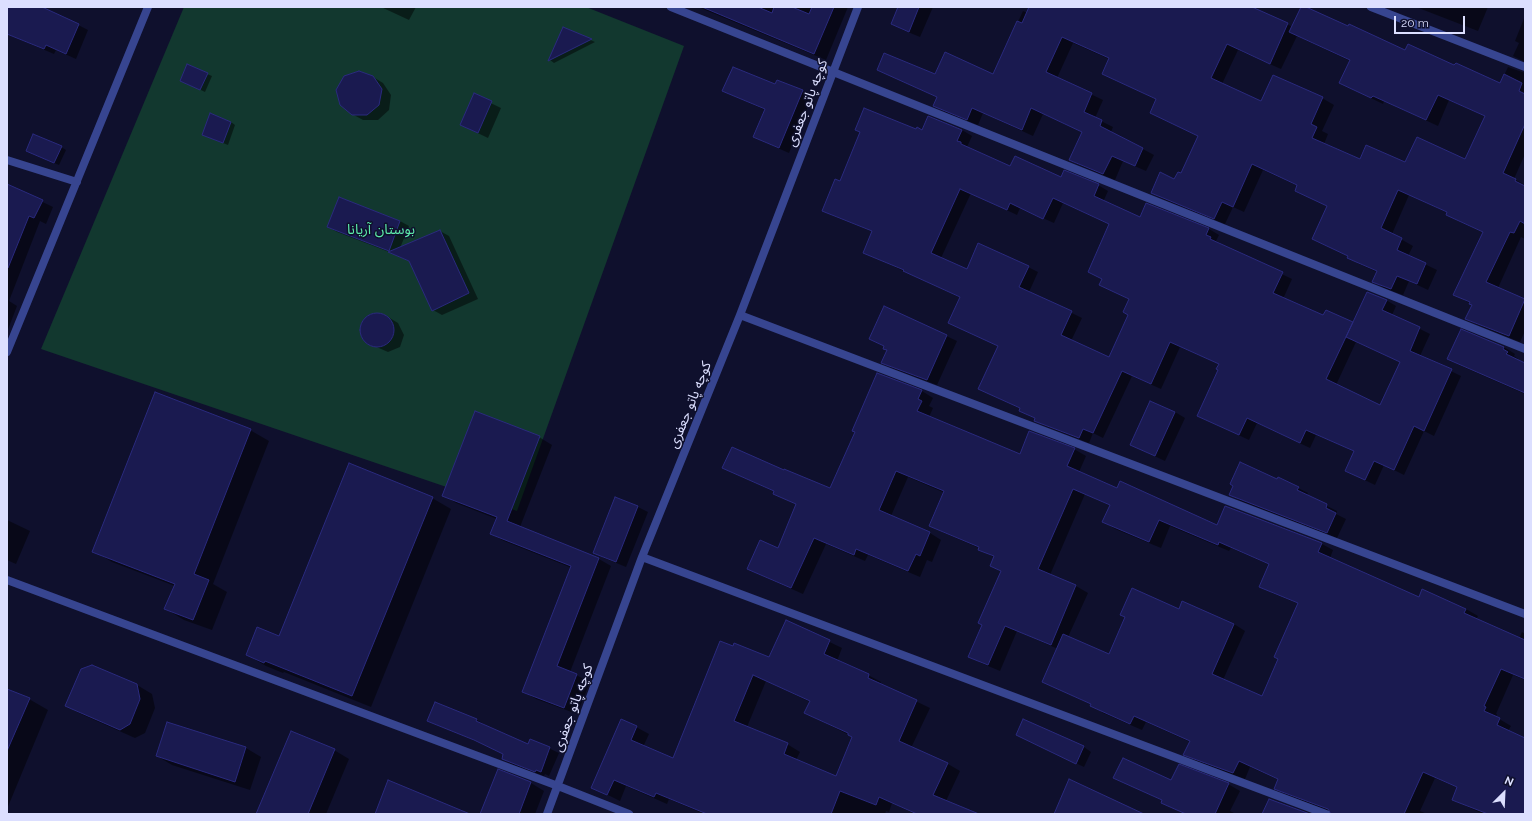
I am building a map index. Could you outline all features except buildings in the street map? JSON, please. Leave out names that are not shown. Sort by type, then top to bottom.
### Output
[{"type":"street","points":[[7,352],[148,7]]},
{"type":"street","points":[[671,7],[1525,348]]},
{"type":"street","name":"کوچه پاتو جعفری","points":[[547,814],[642,557],[740,315],[858,7]]},
{"type":"street","points":[[1371,7],[1525,67]]},
{"type":"street","points":[[7,160],[77,182]]},
{"type":"street","points":[[740,315],[1525,614]]},
{"type":"street","points":[[642,557],[1326,814]]},
{"type":"street","points":[[7,580],[558,786],[629,814]]},
{"type":"green space","name":"بوستان آریانا","points":[[184,7],[586,7],[684,46],[517,511],[41,349]]}]
